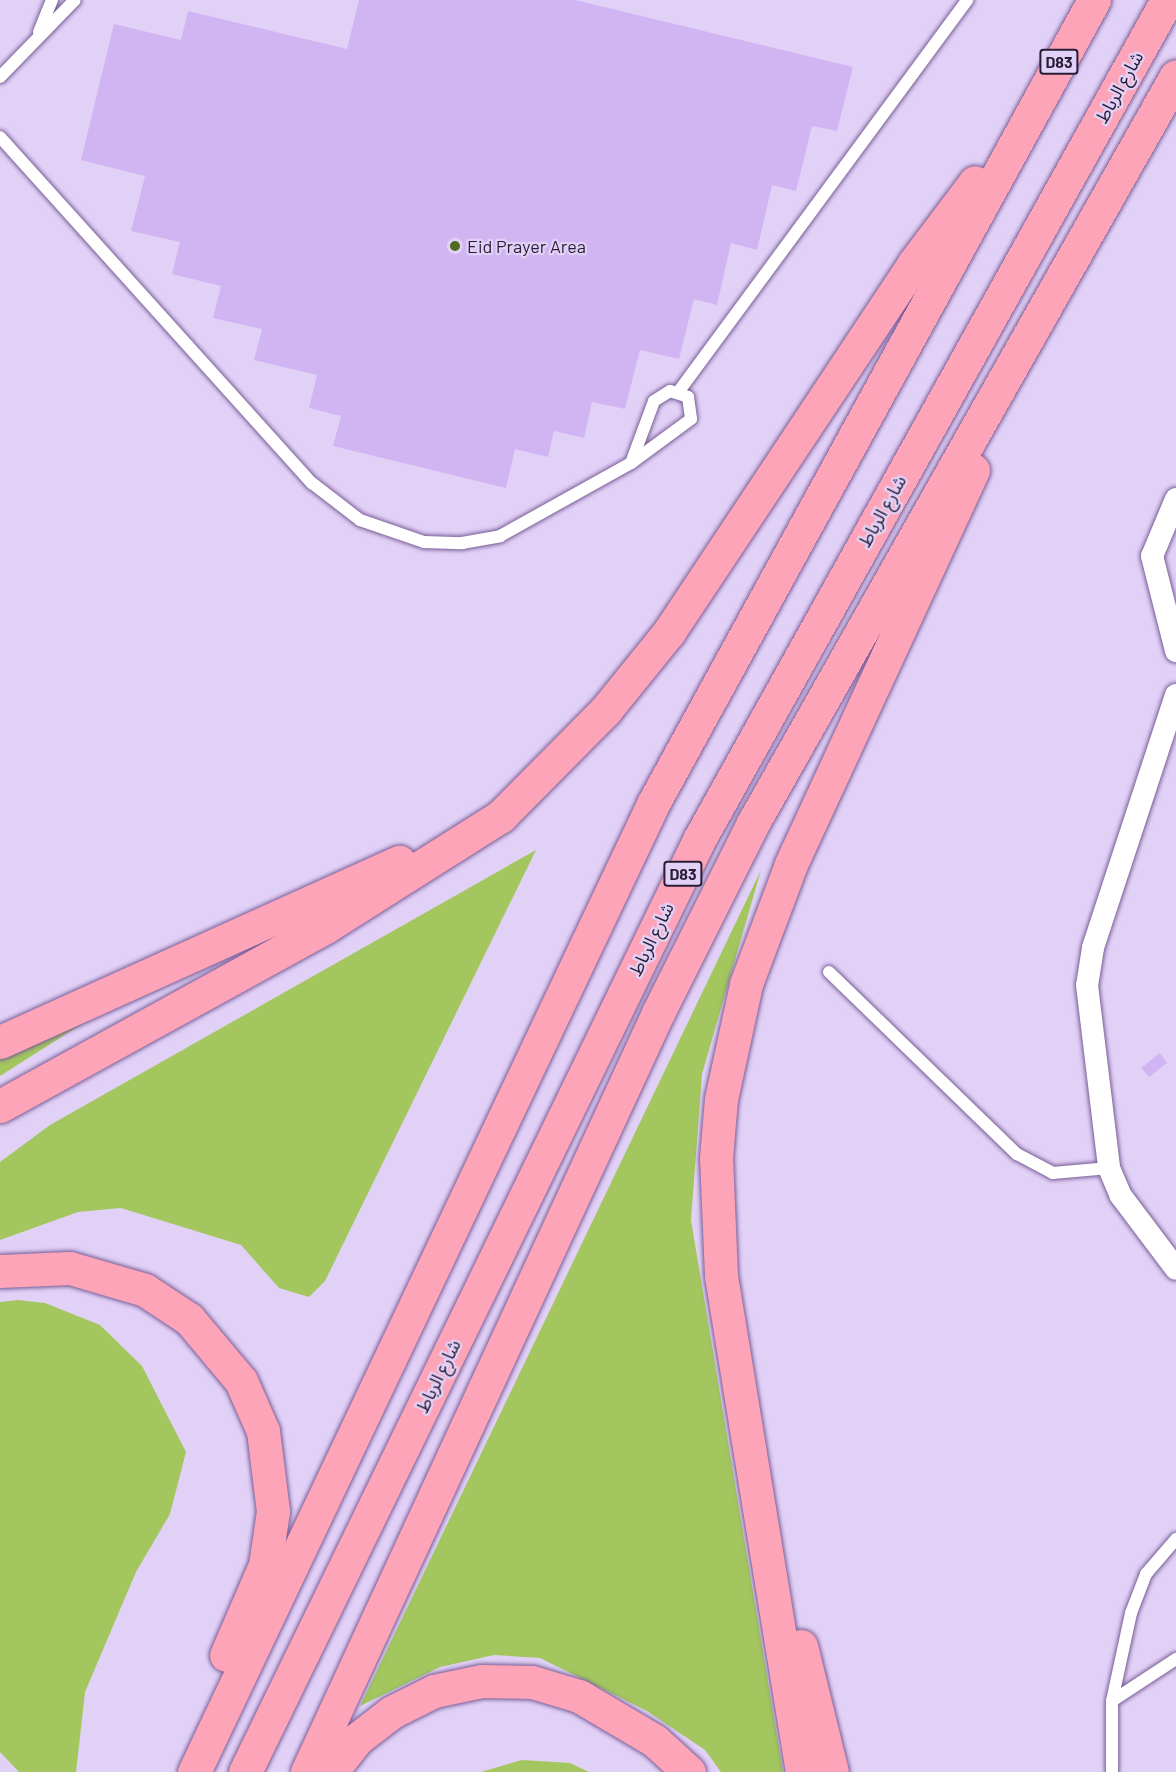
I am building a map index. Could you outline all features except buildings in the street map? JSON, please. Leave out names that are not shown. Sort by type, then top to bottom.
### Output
[{"type":"highway","name":"D83","points":[[194,1772],[654,802],[1094,0]]},
{"type":"highway","name":"شارع الرباط","points":[[245,1772],[700,838],[1167,0]]},
{"type":"highway","points":[[307,1772],[659,1011],[748,834],[1176,76]]},
{"type":"highway","points":[[0,1106],[327,926],[501,816],[604,711],[669,632],[914,264],[1025,124]]},
{"type":"highway","points":[[802,1772],[721,1276],[716,1182],[721,1099],[746,984],[791,864],[1059,282]]},
{"type":"highway","points":[[0,1042],[501,816]]},
{"type":"highway","points":[[0,1271],[70,1268],[146,1290],[208,1338],[253,1406],[269,1458],[270,1539],[217,1680],[219,1723]]},
{"type":"highway","points":[[747,1441],[832,1772]]},
{"type":"highway","points":[[331,1772],[357,1739],[392,1712],[434,1691],[482,1681],[532,1682],[579,1696],[655,1741],[688,1772]]},
{"type":"street","points":[[1176,499],[1156,541],[1152,564],[1176,651]]},
{"type":"street","points":[[1176,695],[1089,966],[1097,1100],[1109,1168],[1121,1196],[1176,1269]]},
{"type":"lane","points":[[33,44],[52,0]]},
{"type":"lane","points":[[0,77],[75,0]]},
{"type":"lane","points":[[632,463],[654,401],[679,391],[967,0]]},
{"type":"lane","points":[[0,137],[312,483],[360,519],[424,542],[462,543],[500,536],[632,463],[691,419],[692,408],[679,391]]},
{"type":"lane","points":[[829,972],[1017,1154],[1053,1173],[1109,1168]]},
{"type":"lane","points":[[1112,1772],[1112,1701],[1131,1613],[1146,1574],[1176,1539]]},
{"type":"lane","points":[[1112,1701],[1176,1659]]},
{"type":"green space","points":[[536,850],[325,1281],[309,1297],[279,1288],[241,1245],[121,1208],[78,1212],[0,1240],[0,1162],[50,1125]]},
{"type":"green space","points":[[761,870],[702,1074],[691,1220],[783,1772],[721,1772],[705,1750],[647,1711],[540,1658],[494,1655],[440,1667],[360,1706]]},
{"type":"green space","points":[[107,1008],[0,1076],[0,1055]]},
{"type":"green space","points":[[18,1300],[45,1303],[100,1325],[142,1366],[186,1452],[170,1514],[136,1572],[85,1692],[76,1772],[19,1772],[0,1752],[0,1302]]},
{"type":"green space","points":[[522,1760],[570,1763],[589,1772],[481,1772]]},
{"type":"place","name":"Eid Prayer Area","points":[[455,246]]}]
